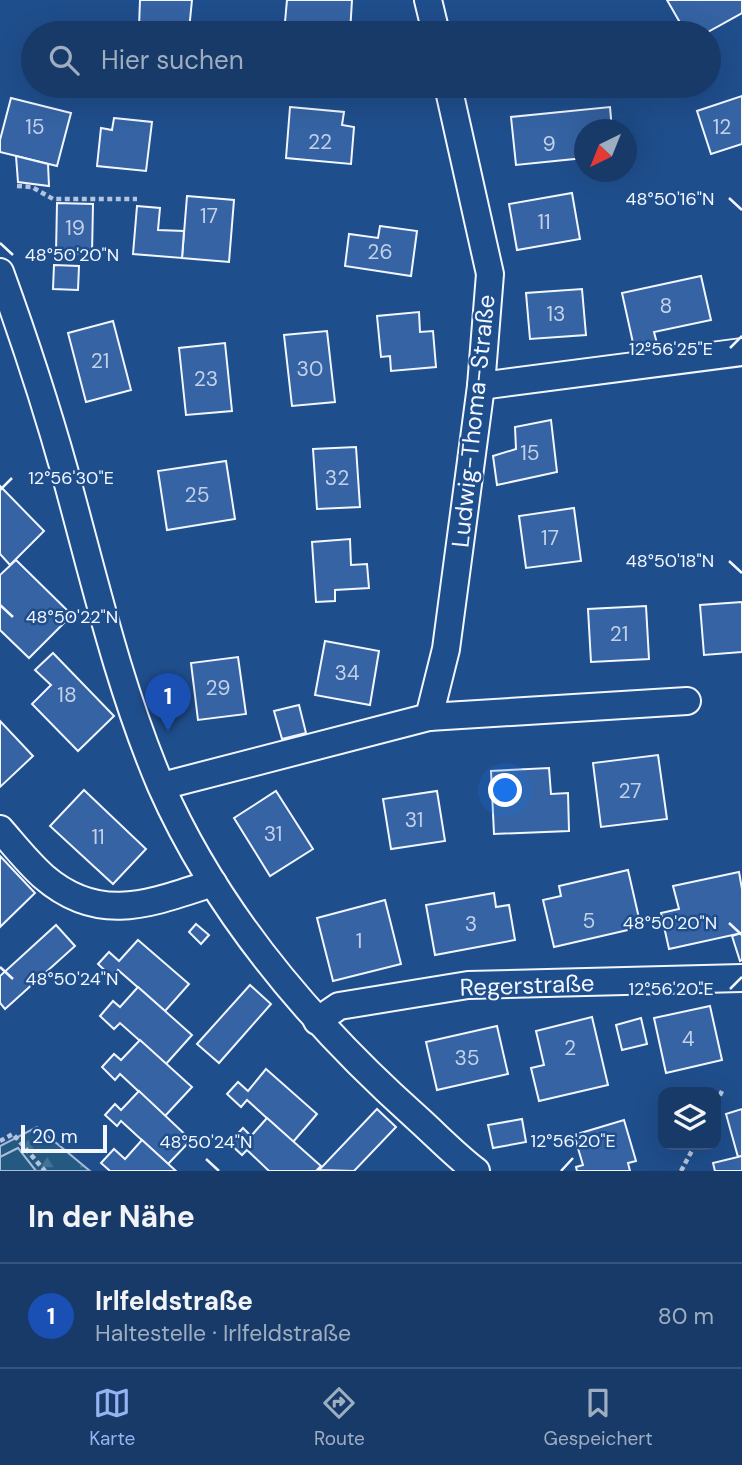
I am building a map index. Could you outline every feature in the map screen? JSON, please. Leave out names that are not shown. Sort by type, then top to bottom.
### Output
[{"type":"street","points":[[428,0],[433,21]]},
{"type":"street","name":"Ludwig-Thoma-Straße","points":[[429,717],[446,649],[481,386],[490,274],[450,98]]},
{"type":"street","points":[[0,272],[46,407],[103,615],[140,732],[162,786],[213,883],[296,998],[317,1021],[378,1084],[476,1171]]},
{"type":"street","points":[[481,386],[742,352]]},
{"type":"street","points":[[162,786],[429,717],[687,701]]},
{"type":"street","points":[[0,829],[43,876],[68,895],[94,904],[119,906],[154,903],[213,883]]},
{"type":"street","name":"Regerstraße","points":[[317,1021],[339,1006],[468,985],[742,978]]},
{"type":"path","points":[[17,186],[32,187],[52,199],[137,199]]},
{"type":"path","points":[[0,1141],[13,1134],[45,1171]]},
{"type":"path","points":[[681,1171],[692,1150]]},
{"type":"green space","points":[[37,1127],[90,1171],[36,1171],[18,1148],[0,1157],[0,1146]]},
{"type":"green space","points":[[18,1148],[36,1171],[0,1171],[0,1157]]},
{"type":"building","points":[[140,0],[192,0],[190,21],[139,21]]},
{"type":"building","points":[[287,0],[352,0],[351,21],[285,21]]},
{"type":"building","points":[[667,0],[742,0],[742,13],[721,25],[721,21],[679,21]]},
{"type":"building","points":[[742,96],[742,144],[711,154],[697,111]]},
{"type":"building","points":[[11,98],[71,113],[57,166],[0,152],[0,140]]},
{"type":"building","points":[[290,107],[344,112],[342,125],[354,127],[351,164],[286,158]]},
{"type":"building","points":[[610,107],[611,119],[574,119],[574,159],[516,165],[511,117]]},
{"type":"building","points":[[114,118],[152,122],[146,171],[97,166],[101,128],[112,130]]},
{"type":"building","points":[[16,156],[48,164],[49,186],[18,182]]},
{"type":"building","points":[[572,193],[580,239],[517,250],[509,204]]},
{"type":"building","points":[[187,196],[234,200],[229,262],[182,258]]},
{"type":"building","points":[[57,203],[93,204],[92,254],[56,253]]},
{"type":"building","points":[[137,206],[160,208],[158,230],[184,231],[182,258],[133,254]]},
{"type":"building","points":[[380,226],[417,231],[411,276],[345,266],[349,234],[378,238]]},
{"type":"building","points":[[54,265],[79,266],[78,290],[53,289]]},
{"type":"building","points":[[701,276],[711,320],[654,332],[660,355],[637,361],[622,293]]},
{"type":"building","points":[[582,289],[586,335],[530,339],[526,293]]},
{"type":"building","points":[[419,312],[420,332],[433,331],[436,367],[391,371],[390,356],[381,357],[377,316]]},
{"type":"building","points":[[113,321],[131,390],[86,402],[68,333]]},
{"type":"building","points":[[327,331],[335,402],[292,406],[284,335]]},
{"type":"building","points":[[225,343],[232,411],[186,415],[179,348]]},
{"type":"building","points":[[551,420],[557,472],[497,485],[493,456],[516,449],[515,427]]},
{"type":"building","points":[[356,447],[360,507],[317,509],[313,449]]},
{"type":"building","points":[[226,461],[235,519],[167,530],[158,471]]},
{"type":"building","points":[[0,486],[44,531],[10,565],[0,554]]},
{"type":"building","points":[[574,508],[581,561],[526,568],[519,516]]},
{"type":"building","points":[[350,539],[351,565],[367,564],[369,588],[335,590],[335,601],[316,602],[312,542]]},
{"type":"building","points":[[16,560],[72,615],[29,658],[0,630],[0,575]]},
{"type":"building","points":[[742,602],[742,652],[704,655],[700,605]]},
{"type":"building","points":[[646,606],[649,659],[591,662],[588,609]]},
{"type":"building","points":[[325,641],[379,651],[370,705],[315,695]]},
{"type":"building","points":[[53,653],[114,716],[78,751],[32,704],[51,685],[35,670]]},
{"type":"building","points":[[238,657],[246,714],[198,720],[191,663]]},
{"type":"building","points":[[299,705],[306,733],[282,739],[274,711]]},
{"type":"building","points":[[0,721],[33,756],[0,787]]},
{"type":"building","points":[[658,755],[667,819],[601,827],[593,763]]},
{"type":"building","points":[[549,768],[551,794],[568,793],[569,831],[494,834],[491,771]]},
{"type":"building","points":[[84,790],[146,849],[113,884],[50,826]]},
{"type":"building","points":[[276,791],[313,849],[270,876],[234,818]]},
{"type":"building","points":[[437,791],[445,841],[391,849],[383,799]]},
{"type":"building","points":[[0,856],[35,893],[0,927]]},
{"type":"building","points":[[628,870],[641,927],[554,947],[543,900],[561,896],[559,886]]},
{"type":"building","points":[[739,872],[742,889],[742,933],[669,949],[661,913],[679,909],[673,886]]},
{"type":"building","points":[[494,893],[496,907],[509,905],[515,940],[435,955],[426,905]]},
{"type":"building","points":[[385,900],[401,964],[333,981],[317,918]]},
{"type":"building","points":[[196,924],[209,935],[201,944],[189,932]]},
{"type":"building","points":[[56,925],[75,946],[5,1009],[0,1003],[0,976]]},
{"type":"building","points":[[742,933],[742,960],[740,961],[732,936]]},
{"type":"building","points":[[138,940],[189,984],[165,1011],[118,970],[112,977],[98,964],[109,952],[119,961]]},
{"type":"building","points":[[250,985],[271,1004],[219,1063],[197,1044]]},
{"type":"building","points":[[138,987],[192,1035],[166,1064],[120,1023],[114,1029],[100,1016],[113,1001],[120,1007]]},
{"type":"building","points":[[710,1006],[722,1060],[666,1073],[654,1018]]},
{"type":"building","points":[[592,1017],[608,1085],[539,1101],[531,1068],[544,1065],[536,1031]]},
{"type":"building","points":[[641,1018],[647,1044],[622,1050],[616,1025]]},
{"type":"building","points":[[497,1026],[508,1074],[437,1090],[426,1042]]},
{"type":"building","points":[[140,1040],[192,1087],[165,1116],[120,1074],[115,1080],[102,1067],[114,1054],[121,1060]]},
{"type":"building","points":[[266,1069],[317,1114],[293,1142],[247,1100],[241,1107],[227,1094],[238,1082],[248,1091]]},
{"type":"building","points":[[139,1091],[191,1140],[168,1164],[121,1121],[117,1126],[105,1115],[115,1104],[121,1110]]},
{"type":"building","points":[[377,1109],[396,1127],[354,1171],[319,1170]]},
{"type":"building","points":[[742,1109],[742,1156],[738,1157],[726,1114]]},
{"type":"building","points":[[267,1118],[321,1166],[316,1171],[269,1171],[247,1150],[242,1155],[229,1143],[243,1128],[251,1136]]},
{"type":"building","points":[[522,1119],[526,1142],[493,1148],[488,1125]]},
{"type":"building","points":[[624,1120],[636,1161],[628,1163],[630,1171],[577,1171],[576,1167],[583,1165],[574,1135]]},
{"type":"building","points":[[142,1140],[176,1171],[110,1171],[101,1163],[114,1149],[125,1159]]},
{"type":"building","points":[[742,1156],[742,1171],[715,1171],[713,1163]]},
{"type":"place","name":"Irlfeldstraße","points":[[168,731]]}]
